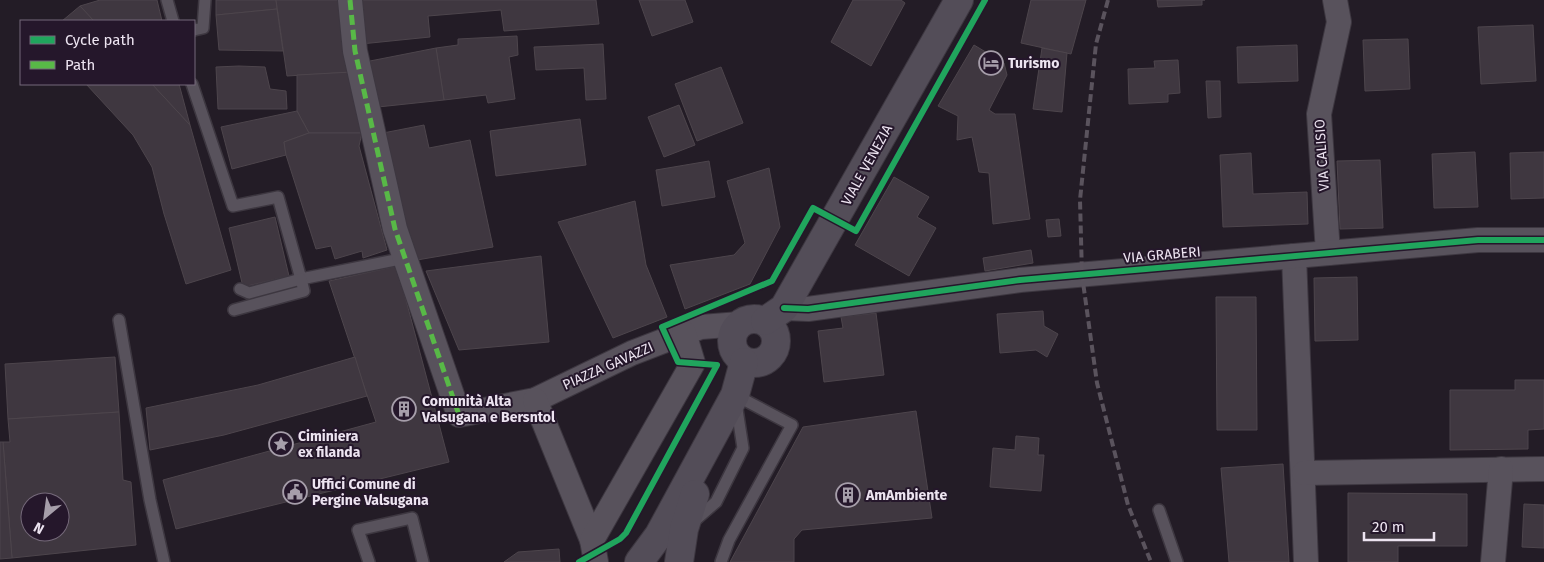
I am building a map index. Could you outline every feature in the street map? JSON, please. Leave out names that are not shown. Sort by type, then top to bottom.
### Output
[{"type":"main road","name":"VIALE VENEZIA","points":[[744,362],[733,351],[731,344],[732,336],[763,318],[959,0]]},
{"type":"main road","points":[[639,562],[659,535],[716,431],[734,396],[744,362],[759,363],[766,360],[775,348],[775,333],[763,318]]},
{"type":"main road","points":[[679,562],[684,529],[716,431]]},
{"type":"street","points":[[350,0],[355,51],[395,229],[405,258]]},
{"type":"street","name":"VIA CALISIO","points":[[1328,253],[1319,114],[1339,22],[1335,0]]},
{"type":"street","name":"VIA GRABERI","points":[[763,318],[808,309],[1020,280],[1478,240],[1544,240]]},
{"type":"street","points":[[1294,256],[1306,562]]},
{"type":"street","name":"PIAZZA GAVAZZI","points":[[405,258],[459,416],[535,400],[632,353],[701,327],[763,318]]},
{"type":"street","points":[[594,551],[693,363],[684,333]]},
{"type":"street","points":[[535,400],[594,551]]},
{"type":"street","points":[[1493,562],[1501,469]]},
{"type":"street","points":[[1304,473],[1544,469]]},
{"type":"lane","points":[[167,0],[172,20]]},
{"type":"lane","points":[[195,30],[203,28],[204,0]]},
{"type":"lane","points":[[192,85],[233,206],[278,197],[304,291],[234,310]]},
{"type":"lane","points":[[240,289],[249,293],[301,279],[405,258]]},
{"type":"lane","points":[[120,320],[150,500],[164,562]]},
{"type":"lane","points":[[684,529],[716,502],[743,448],[734,396]]},
{"type":"lane","points":[[720,562],[792,426],[734,396]]},
{"type":"lane","points":[[1159,510],[1177,562]]},
{"type":"lane","points":[[369,562],[358,530],[412,518],[424,562]]},
{"type":"building","points":[[100,0],[157,0],[162,20],[93,20],[80,6]]},
{"type":"building","points":[[216,0],[276,0],[277,9],[216,15]]},
{"type":"building","points":[[276,0],[342,0],[352,72],[287,76]]},
{"type":"building","points":[[357,0],[596,0],[599,24],[504,31],[501,10],[428,16],[430,37],[361,44]]},
{"type":"building","points":[[639,0],[685,0],[693,22],[652,36]]},
{"type":"building","points":[[853,0],[901,0],[905,3],[871,66],[831,42]]},
{"type":"building","points":[[1031,0],[1086,0],[1071,54],[1021,43]]},
{"type":"building","points":[[1157,0],[1202,0],[1202,5],[1158,7]]},
{"type":"building","points":[[80,6],[93,20],[63,20]]},
{"type":"building","points":[[277,9],[283,51],[219,50],[216,15]]},
{"type":"building","points":[[1533,25],[1536,81],[1481,84],[1478,27]]},
{"type":"building","points":[[517,36],[518,55],[509,57],[515,99],[488,103],[486,95],[444,100],[436,48],[458,45],[458,39]]},
{"type":"building","points":[[1408,39],[1410,89],[1365,91],[1363,40]]},
{"type":"building","points":[[603,44],[606,99],[586,100],[584,68],[536,70],[534,47]]},
{"type":"building","points":[[974,45],[1004,63],[1007,75],[989,110],[995,114],[1015,114],[1030,219],[993,224],[989,173],[979,172],[972,137],[957,140],[958,116],[938,106]]},
{"type":"building","points":[[1297,45],[1298,81],[1238,83],[1237,47]]},
{"type":"building","points":[[436,48],[444,100],[378,107],[370,61]]},
{"type":"building","points":[[1042,48],[1067,53],[1062,112],[1033,109]]},
{"type":"building","points":[[1178,60],[1180,93],[1168,94],[1168,102],[1129,104],[1128,69],[1155,68],[1154,61]]},
{"type":"building","points":[[216,67],[265,67],[270,89],[286,91],[287,109],[218,109]]},
{"type":"building","points":[[721,67],[743,123],[697,141],[675,84]]},
{"type":"building","points":[[352,72],[362,133],[309,133],[297,111],[297,75]]},
{"type":"building","points":[[1206,81],[1220,81],[1221,117],[1208,118]]},
{"type":"building","points":[[87,85],[153,85],[190,125],[231,270],[186,284],[164,214],[152,167],[133,135]]},
{"type":"building","points":[[153,85],[179,85],[190,125]]},
{"type":"building","points":[[679,105],[695,145],[664,157],[648,117]]},
{"type":"building","points":[[297,111],[309,133],[284,142],[286,155],[232,169],[221,127]]},
{"type":"building","points":[[580,119],[586,165],[496,176],[490,131]]},
{"type":"building","points":[[424,125],[429,148],[470,140],[493,247],[417,260],[378,134]]},
{"type":"building","points":[[309,133],[362,133],[359,146],[387,250],[363,258],[362,251],[335,259],[331,246],[316,249],[286,155],[284,142]]},
{"type":"building","points":[[1475,152],[1478,207],[1434,208],[1432,154]]},
{"type":"building","points":[[1544,152],[1544,198],[1511,199],[1510,153]]},
{"type":"building","points":[[1251,153],[1253,194],[1307,192],[1308,224],[1223,227],[1220,155]]},
{"type":"building","points":[[1380,160],[1383,228],[1340,229],[1337,161]]},
{"type":"building","points":[[709,161],[715,197],[662,206],[656,170]]},
{"type":"building","points":[[769,168],[780,227],[750,284],[685,309],[670,265],[734,255],[745,243],[727,181]]},
{"type":"building","points":[[894,177],[929,197],[917,217],[936,228],[909,276],[855,245]]},
{"type":"building","points":[[635,201],[646,265],[667,317],[613,338],[558,222]]},
{"type":"building","points":[[275,217],[289,276],[243,287],[229,228]]},
{"type":"building","points":[[1059,219],[1061,236],[1048,237],[1046,220]]},
{"type":"building","points":[[1031,250],[1033,263],[985,271],[983,258]]},
{"type":"building","points":[[541,256],[549,342],[459,350],[426,271]]},
{"type":"building","name":"Comunità Alta Valsugana e Bersntol","points":[[397,266],[449,462],[176,529],[163,480],[376,422],[329,281]]},
{"type":"building","points":[[1357,277],[1358,340],[1315,341],[1314,278]]},
{"type":"building","points":[[1216,297],[1256,297],[1257,430],[1217,430]]},
{"type":"building","points":[[1043,311],[1044,326],[1058,334],[1047,357],[1036,350],[1000,353],[997,314]]},
{"type":"building","points":[[876,313],[884,375],[824,382],[818,331],[843,328],[841,317]]},
{"type":"building","points":[[115,357],[119,412],[8,419],[5,364]]},
{"type":"building","points":[[355,357],[367,396],[224,435],[150,450],[146,408],[258,385]]},
{"type":"building","points":[[1515,380],[1544,380],[1544,429],[1528,430],[1528,449],[1450,450],[1450,390],[1515,390]]},
{"type":"building","name":"AmAmbiente","points":[[916,411],[932,518],[802,530],[794,539],[794,562],[730,562],[803,427]]},
{"type":"building","points":[[119,412],[123,480],[131,482],[136,545],[12,558],[3,442],[10,442],[8,419]]},
{"type":"building","points":[[1016,436],[1039,438],[1038,455],[1044,455],[1041,491],[990,487],[993,448],[1015,450]]},
{"type":"building","points":[[0,442],[3,442],[12,558],[0,559]]},
{"type":"building","points":[[1283,464],[1289,562],[1229,562],[1221,468]]},
{"type":"building","points":[[1348,493],[1467,494],[1467,546],[1398,546],[1398,562],[1348,562]]},
{"type":"building","points":[[1524,504],[1544,505],[1544,548],[1522,547]]},
{"type":"building","points":[[559,549],[560,562],[504,562],[518,552]]},
{"type":"railway","points":[[1108,0],[1096,44],[1080,200],[1082,275],[1097,383],[1128,505],[1151,562]]},
{"type":"marked path","points":[[350,0],[355,51],[395,229],[459,415]]},
{"type":"cycle path","points":[[579,562],[620,539],[626,533],[717,365],[678,362],[662,327],[772,281],[813,208],[856,231],[985,0]]},
{"type":"cycle path","points":[[784,308],[808,309],[1020,280],[1478,240],[1544,240]]},
{"type":"place","name":"Turismo","points":[[991,63]]},
{"type":"place","name":"Comunità Alta Valsugana e Bersntol","points":[[404,409]]},
{"type":"place","name":"Ciminiera ex filanda","points":[[281,444]]},
{"type":"place","name":"Uffici Comune di Pergine Valsugana","points":[[295,492]]},
{"type":"place","name":"AmAmbiente","points":[[848,495]]}]
